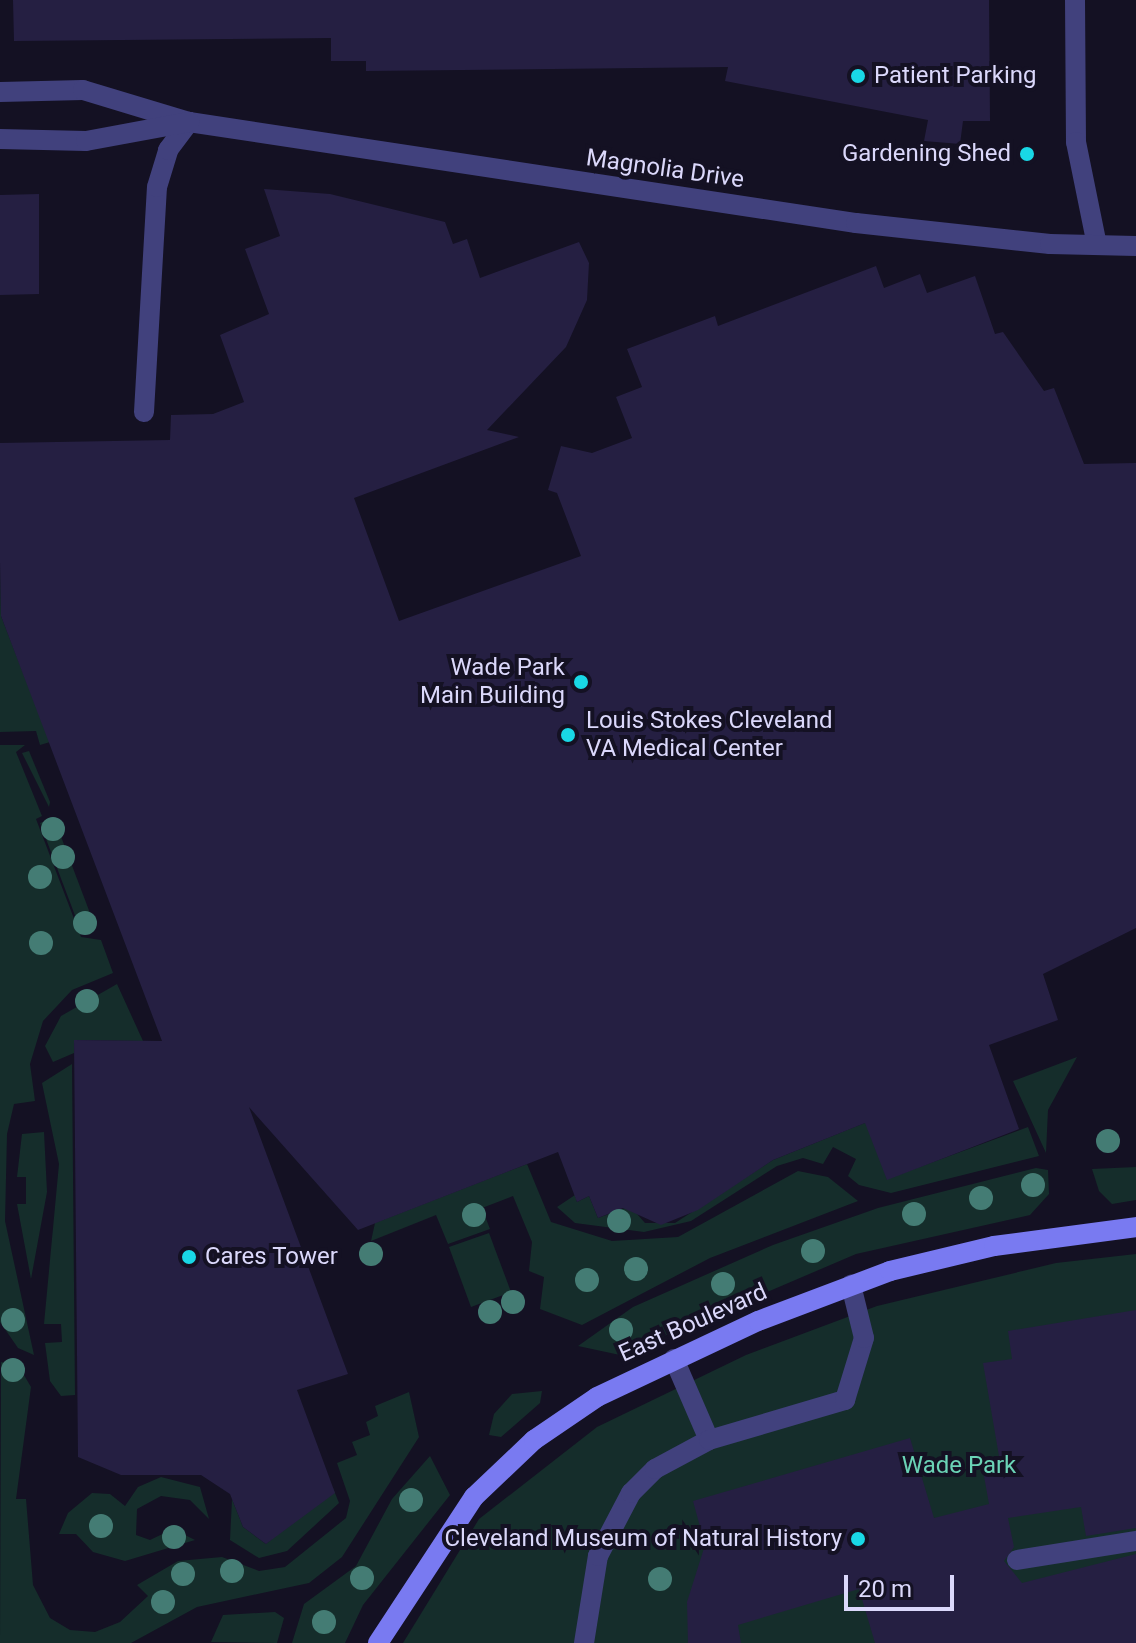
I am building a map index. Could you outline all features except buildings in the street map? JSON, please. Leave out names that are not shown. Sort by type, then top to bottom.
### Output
[{"type":"street","points":[[1075,0],[1076,142],[1097,245]]},
{"type":"street","name":"Magnolia Drive","points":[[0,92],[83,90],[189,122],[856,223],[1136,246]]},
{"type":"street","points":[[144,412],[157,187],[168,150],[189,122]]},
{"type":"street","name":"Magnolia Drive","points":[[0,139],[86,141],[189,122]]},
{"type":"street","name":"East Boulevard","points":[[378,1643],[436,1547],[496,1473],[571,1413],[674,1359],[851,1285],[943,1256],[1136,1227]]},
{"type":"street","points":[[584,1643],[587,1591],[626,1503],[655,1469],[709,1440],[845,1400],[864,1338],[851,1285]]},
{"type":"street","points":[[674,1359],[709,1440]]},
{"type":"street","points":[[1017,1560],[1136,1541]]},
{"type":"green space","points":[[0,561],[1,616],[50,742],[40,745],[36,731],[0,732]]},
{"type":"green space","points":[[0,745],[25,745],[16,752],[42,816],[36,819],[81,937],[101,940],[113,973],[72,990],[43,1021],[30,1064],[35,1101],[14,1104],[7,1134],[5,1221],[34,1355],[18,1348],[0,1322]]},
{"type":"green space","points":[[29,751],[50,802],[49,807],[22,753]]},
{"type":"green space","points":[[54,818],[93,921],[79,926],[40,823]]},
{"type":"green space","points":[[117,984],[143,1041],[74,1040],[74,1053],[53,1062],[45,1046],[61,1016]]},
{"type":"green space","points":[[1077,1057],[1048,1110],[1046,1153],[1013,1081]]},
{"type":"green space","points":[[72,1064],[75,1395],[61,1396],[50,1381],[45,1343],[62,1342],[61,1324],[44,1324],[59,1164],[42,1083]]},
{"type":"green space","points":[[872,1120],[887,1179],[1028,1127],[1039,1156],[891,1193],[859,1185],[848,1176],[856,1159],[833,1147],[823,1164],[803,1158],[777,1166],[691,1221],[644,1232],[575,1223],[557,1207],[575,1195],[577,1202],[589,1196],[598,1218],[630,1206],[645,1223],[675,1223],[773,1160]]},
{"type":"green space","points":[[44,1132],[47,1192],[31,1279],[17,1204],[26,1204],[26,1177],[17,1177],[22,1134]]},
{"type":"green space","points":[[527,1164],[551,1222],[612,1241],[678,1237],[798,1171],[828,1177],[858,1201],[710,1258],[582,1325],[540,1309],[544,1277],[529,1271],[532,1242],[513,1196],[482,1208],[490,1229],[448,1244],[436,1215],[371,1241],[375,1223]]},
{"type":"green space","points":[[1136,1167],[1136,1200],[1112,1204],[1099,1191],[1092,1169]]},
{"type":"green space","points":[[1036,1168],[1048,1170],[1049,1194],[1030,1215],[856,1254],[620,1355],[578,1346],[633,1307],[773,1245],[878,1208]]},
{"type":"green space","points":[[489,1233],[511,1292],[471,1307],[449,1247]]},
{"type":"green space","name":"Wade Park","points":[[1136,1254],[1136,1643],[403,1643],[479,1519],[597,1427],[746,1355],[877,1306],[1056,1263]]},
{"type":"green space","points":[[1,1362],[18,1365],[31,1387],[16,1499],[26,1499],[33,1585],[50,1618],[70,1630],[95,1632],[120,1622],[148,1596],[137,1585],[178,1561],[222,1557],[259,1571],[285,1567],[346,1518],[350,1501],[337,1463],[357,1455],[352,1442],[370,1435],[366,1422],[378,1416],[375,1406],[409,1392],[419,1437],[342,1557],[309,1583],[197,1607],[131,1643],[0,1643]]},
{"type":"green space","points":[[542,1391],[540,1403],[501,1437],[489,1435],[494,1414],[512,1394]]},
{"type":"green space","points":[[430,1456],[450,1495],[363,1605],[345,1643],[292,1643],[304,1604],[356,1566],[392,1499]]},
{"type":"green space","points":[[161,1477],[200,1487],[209,1519],[190,1500],[161,1496],[137,1509],[136,1535],[150,1540],[173,1529],[195,1540],[125,1561],[93,1552],[76,1534],[59,1534],[68,1513],[92,1493],[110,1494],[125,1506],[138,1487]]},
{"type":"green space","points":[[333,1488],[339,1503],[287,1551],[259,1558],[230,1540],[232,1499],[243,1527],[266,1544]]},
{"type":"green space","points":[[275,1612],[284,1618],[277,1643],[211,1642],[223,1615]]},
{"type":"place","name":"Patient Parking","points":[[858,76]]},
{"type":"place","name":"Gardening Shed","points":[[1027,154]]},
{"type":"place","name":"Wade Park Main Building","points":[[581,682]]},
{"type":"place","name":"Louis Stokes Cleveland VA Medical Center","points":[[568,735]]},
{"type":"place","name":"Cares Tower","points":[[189,1257]]},
{"type":"place","name":"Cleveland Museum of Natural History","points":[[858,1539]]}]
